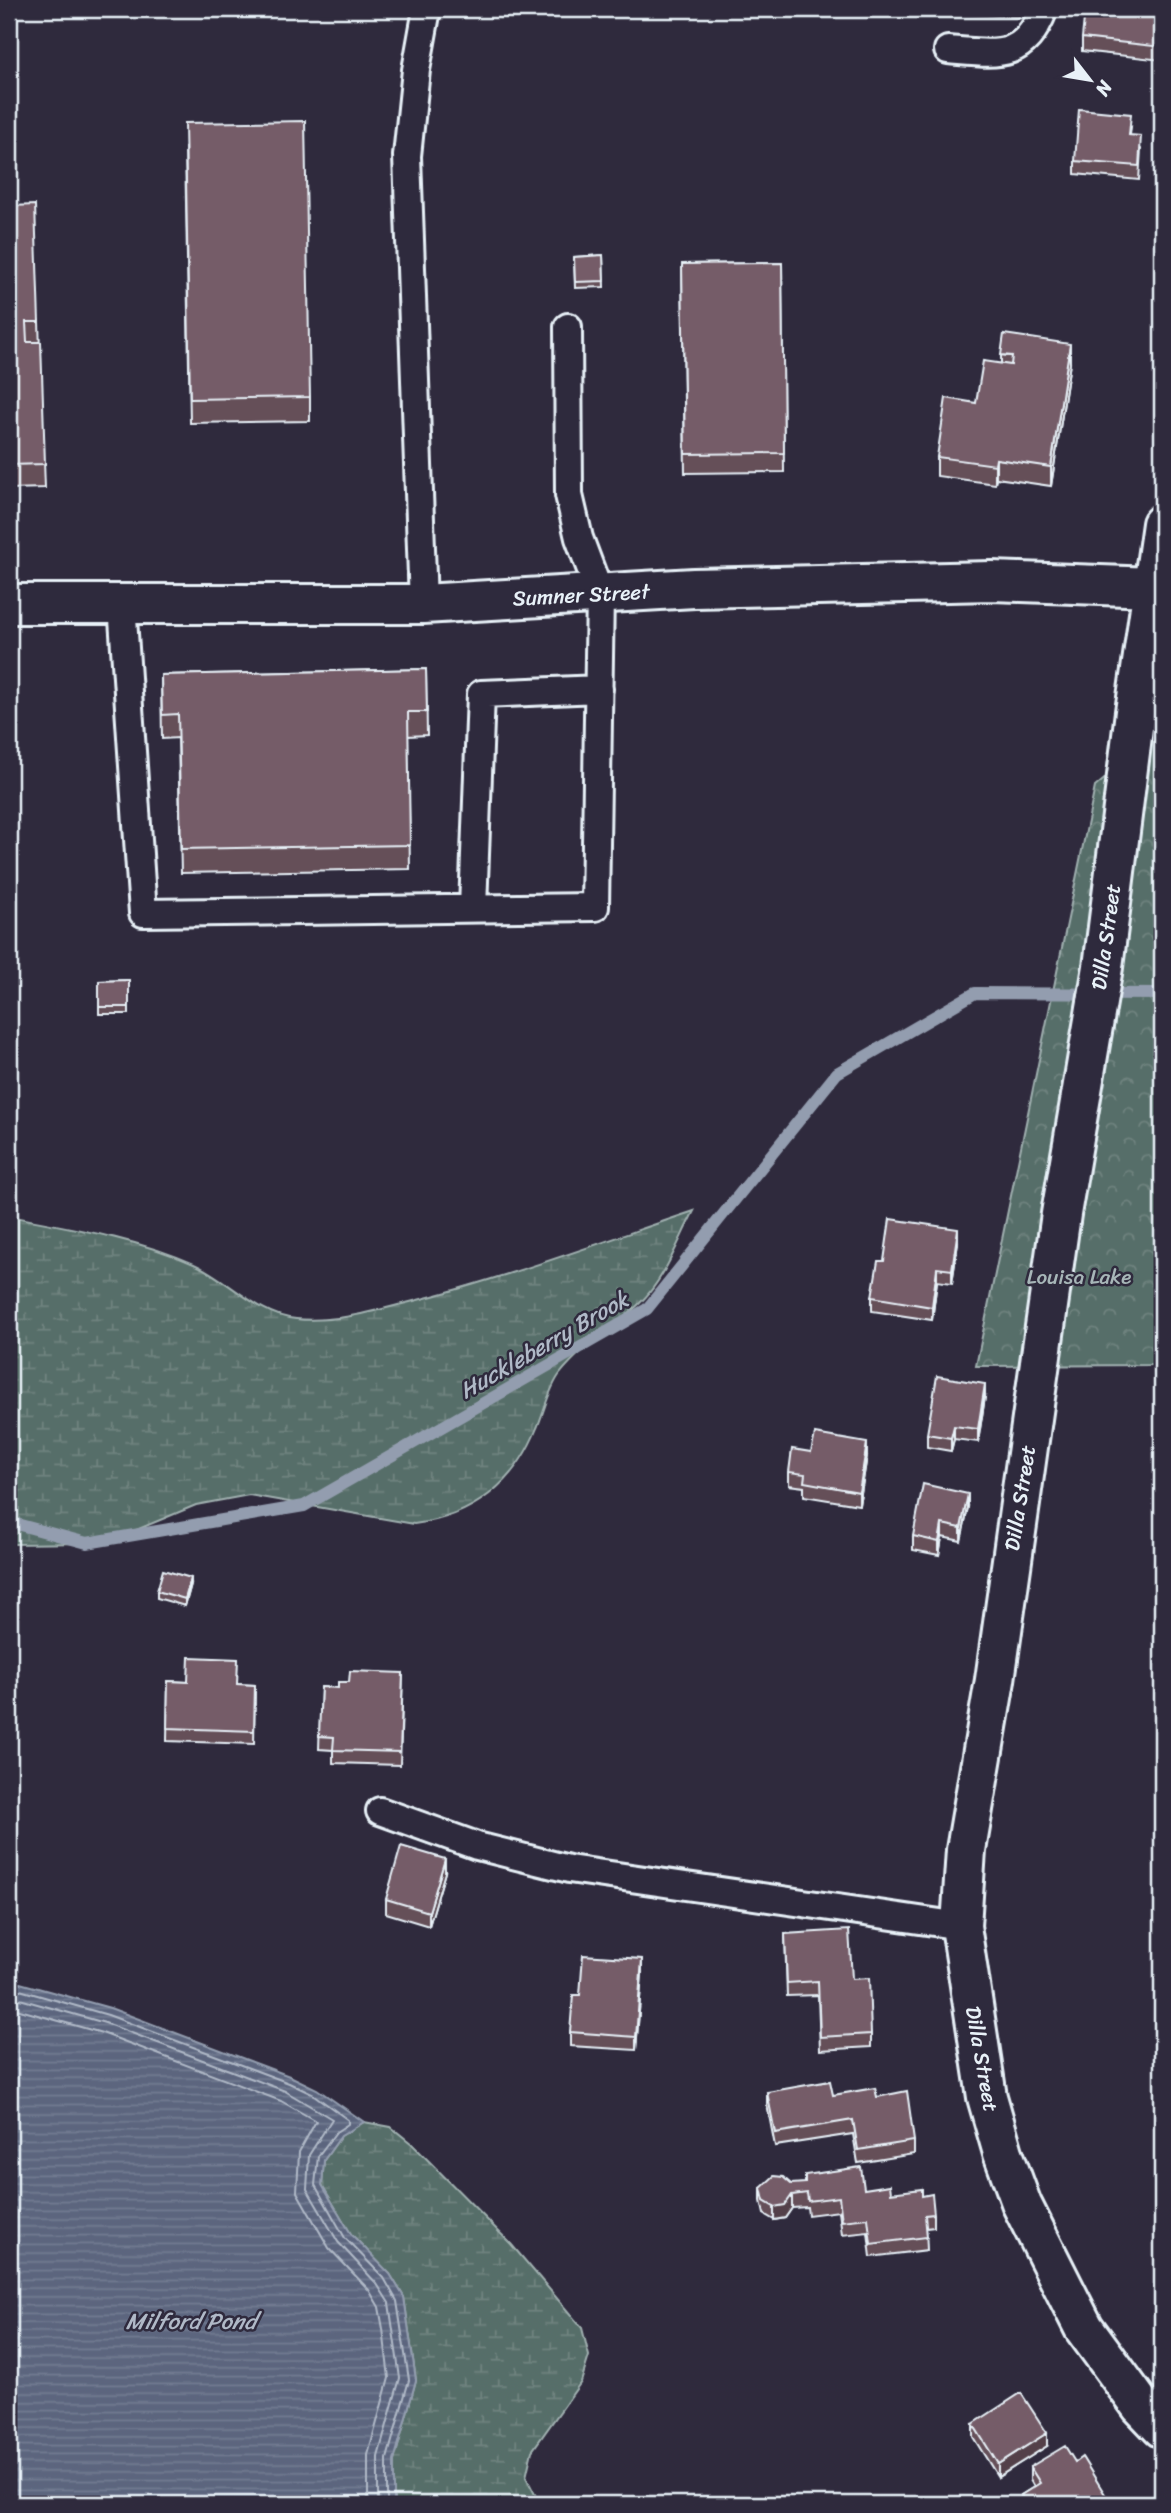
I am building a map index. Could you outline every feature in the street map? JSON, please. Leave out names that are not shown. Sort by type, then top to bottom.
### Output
[{"type":"main road","name":"Dilla Street","points":[[1162,524],[1103,967],[1061,1214],[995,1680],[966,1850],[961,1926],[987,2097],[1022,2205],[1084,2328],[1141,2406],[1162,2428]]},
{"type":"main road","name":"Sumner Street","points":[[9,604],[423,604],[694,588],[992,581],[1153,587]]},
{"type":"lane","points":[[423,604],[407,156],[416,70],[428,9]]},
{"type":"lane","points":[[948,50],[999,54],[1022,45],[1035,32],[1044,9]]},
{"type":"lane","points":[[122,604],[143,913],[595,907],[600,594],[579,538],[569,495],[568,327]]},
{"type":"lane","points":[[474,908],[481,694],[599,690]]},
{"type":"lane","points":[[380,1811],[477,1846],[569,1869],[961,1926]]},
{"type":"green space","name":"Louisa Lake","points":[[1162,730],[1162,1365],[976,1366],[1095,787]]},
{"type":"green space","points":[[694,1211],[664,1271],[649,1293],[560,1374],[528,1448],[517,1465],[489,1494],[455,1514],[414,1524],[249,1495],[196,1505],[117,1538],[91,1543],[9,1544],[9,1216],[149,1247],[194,1264],[268,1311],[309,1320],[379,1310],[479,1283]]},
{"type":"green space","points":[[364,2122],[391,2127],[412,2144],[511,2244],[582,2328],[589,2356],[581,2382],[532,2451],[526,2477],[540,2504],[394,2504],[394,2461],[416,2380],[404,2297],[390,2274],[351,2234],[322,2185],[324,2160],[341,2136]]},
{"type":"water","name":"Milford Pond","points":[[9,1980],[110,2008],[292,2077],[317,2089],[364,2122],[341,2136],[324,2160],[322,2185],[351,2234],[390,2274],[404,2297],[416,2380],[394,2461],[394,2504],[9,2504]]},
{"type":"building","points":[[1085,9],[1162,9],[1162,47],[1082,38]]},
{"type":"building","points":[[1079,109],[1131,114],[1129,135],[1141,136],[1139,166],[1075,161]]},
{"type":"building","points":[[305,121],[310,397],[190,399],[185,123]]},
{"type":"building","points":[[35,205],[39,322],[26,322],[27,342],[41,342],[45,464],[9,465],[9,217],[13,217],[12,206]]},
{"type":"building","points":[[603,255],[604,281],[575,282],[574,257]]},
{"type":"building","points":[[782,263],[784,453],[685,454],[682,264]]},
{"type":"building","points":[[1004,334],[1070,344],[1051,467],[996,459],[995,465],[937,457],[946,398],[976,403],[983,361],[1011,365],[1012,356],[1001,355]]},
{"type":"building","points":[[426,669],[427,712],[408,712],[410,845],[181,849],[178,714],[162,715],[161,675]]},
{"type":"building","points":[[129,980],[129,1007],[99,1007],[99,981]]},
{"type":"building","points":[[890,1219],[958,1229],[952,1270],[937,1268],[932,1307],[872,1297],[878,1261],[884,1261]]},
{"type":"building","points":[[937,1376],[985,1384],[978,1429],[954,1426],[951,1438],[927,1434]]},
{"type":"building","points":[[815,1434],[867,1443],[859,1492],[804,1482],[805,1474],[789,1472],[792,1449],[811,1452]]},
{"type":"building","points":[[923,1484],[968,1494],[961,1528],[942,1524],[939,1542],[913,1536]]},
{"type":"building","points":[[163,1570],[191,1578],[185,1599],[157,1591]]},
{"type":"building","points":[[189,1657],[238,1659],[237,1684],[255,1685],[254,1731],[167,1728],[168,1681],[188,1682]]},
{"type":"building","points":[[350,1671],[403,1673],[400,1752],[333,1750],[334,1737],[319,1736],[321,1687],[338,1688],[338,1682],[349,1682]]},
{"type":"building","points":[[401,1846],[445,1859],[429,1912],[386,1899]]},
{"type":"building","points":[[849,1930],[852,1979],[869,1978],[871,2034],[820,2037],[818,1981],[787,1983],[785,1934]]},
{"type":"building","points":[[583,1955],[642,1959],[636,2037],[570,2032],[573,1995],[580,1995]]},
{"type":"building","points":[[830,2081],[833,2095],[875,2088],[877,2097],[907,2091],[914,2141],[858,2150],[853,2120],[775,2133],[767,2092]]},
{"type":"building","points":[[861,2167],[864,2189],[890,2185],[891,2193],[922,2189],[922,2196],[932,2194],[934,2214],[925,2215],[927,2237],[871,2244],[868,2218],[842,2221],[839,2197],[808,2201],[807,2193],[792,2195],[785,2205],[774,2207],[764,2201],[761,2188],[774,2176],[783,2177],[791,2184],[805,2183],[805,2175]]},
{"type":"building","points":[[1021,2393],[1047,2433],[998,2464],[973,2424]]},
{"type":"building","points":[[1065,2446],[1075,2462],[1082,2457],[1111,2504],[1027,2504],[1021,2495],[1040,2483],[1030,2467]]},
{"type":"waterway","name":"Huckleberry Brook","points":[[9,1522],[87,1543],[304,1506],[647,1309],[837,1073],[975,993],[1162,994]]}]
